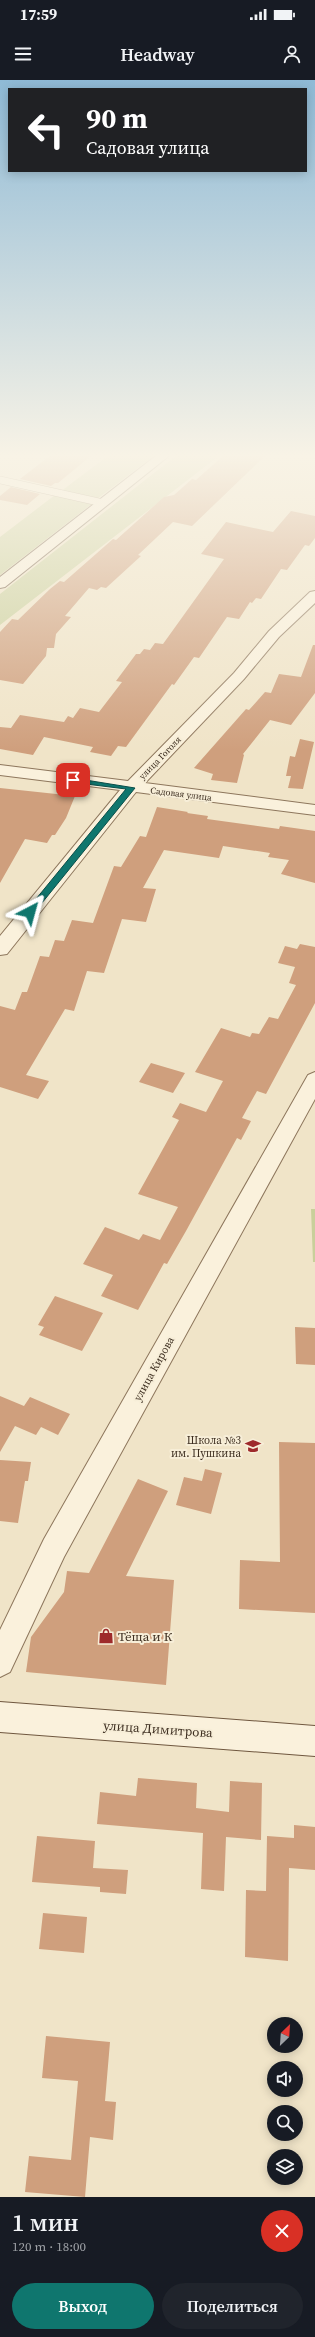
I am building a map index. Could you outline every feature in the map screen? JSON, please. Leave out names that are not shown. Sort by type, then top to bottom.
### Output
[{"type":"street","points":[[0,584],[38,554]]},
{"type":"street","name":"улица Гоголя","points":[[0,949],[131,788],[239,676],[274,634],[315,595]]},
{"type":"street","name":"Садовая улица","points":[[0,770],[131,788],[315,810]]},
{"type":"street","name":"улица Кирова","points":[[0,1662],[54,1548],[315,1080]]},
{"type":"street","name":"улица Димитрова","points":[[0,1717],[315,1741]]},
{"type":"green space","points":[[0,554],[27,554],[0,575]]},
{"type":"green space","points":[[51,554],[92,554],[0,625],[0,594]]},
{"type":"green space","points":[[311,1209],[315,1209],[315,1262],[313,1262]]},
{"type":"building","points":[[96,554],[139,554],[138,555],[141,556],[106,588],[101,587],[97,590],[89,588],[65,616],[71,617],[56,634],[54,648],[47,648],[46,656],[23,684],[0,680],[0,632],[12,619],[18,620],[60,581],[64,582]]},
{"type":"building","points":[[201,554],[299,554],[287,570],[281,569],[261,599],[256,598],[252,603],[250,602],[239,619],[227,617],[199,658],[194,657],[174,685],[172,684],[126,747],[118,746],[111,756],[90,752],[93,747],[44,737],[33,755],[0,749],[0,727],[11,728],[20,715],[64,722],[68,716],[73,718],[80,708],[99,712],[122,682],[116,681],[136,654],[140,654],[144,649],[150,650],[155,643],[163,644],[224,559]]},
{"type":"building","points":[[313,645],[315,645],[315,693],[291,725],[270,720],[243,754],[237,783],[211,780],[213,774],[194,768],[246,709],[249,710],[265,692],[271,693],[279,674],[301,677]]},
{"type":"building","points":[[300,739],[314,742],[303,789],[288,788],[291,776],[286,776],[290,756],[295,757]]},
{"type":"building","points":[[0,788],[75,796],[66,818],[55,835],[52,835],[47,843],[25,839],[0,883]]},
{"type":"building","points":[[157,807],[208,816],[207,819],[279,829],[280,826],[315,831],[315,883],[281,874],[289,860],[268,857],[270,853],[223,846],[219,858],[164,850],[143,888],[156,889],[146,922],[122,919],[104,973],[87,971],[74,1011],[65,1009],[26,1075],[49,1081],[38,1099],[0,1087],[0,1006],[15,1010],[22,992],[27,992],[40,956],[49,957],[55,940],[64,941],[72,920],[93,923],[114,866],[121,867],[140,836],[146,837]]},
{"type":"building","points":[[300,944],[315,947],[315,1003],[266,1094],[257,1091],[242,1118],[251,1121],[241,1140],[237,1138],[186,1231],[167,1264],[164,1263],[138,1310],[101,1296],[113,1275],[83,1264],[105,1227],[139,1240],[143,1234],[160,1240],[178,1207],[138,1194],[179,1120],[172,1117],[180,1103],[206,1112],[223,1081],[195,1072],[221,1028],[250,1037],[252,1033],[259,1034],[269,1017],[278,1019],[296,985],[289,983],[295,967],[278,963],[285,946],[297,949]]},
{"type":"building","points":[[151,1063],[185,1073],[173,1093],[139,1082]]},
{"type":"building","points":[[55,1296],[103,1313],[82,1351],[39,1335],[44,1327],[38,1325]]},
{"type":"building","points":[[295,1327],[315,1328],[315,1365],[296,1364]]},
{"type":"building","points":[[0,1396],[24,1406],[30,1397],[70,1414],[58,1435],[41,1427],[36,1435],[15,1426],[0,1452]]},
{"type":"building","points":[[279,1442],[315,1443],[315,1613],[239,1609],[240,1560],[280,1562]]},
{"type":"building","points":[[0,1460],[31,1462],[28,1481],[25,1481],[18,1523],[0,1521]]},
{"type":"building","points":[[205,1469],[222,1473],[211,1514],[176,1505],[184,1477],[202,1481]]},
{"type":"building","points":[[138,1479],[168,1491],[126,1576],[174,1580],[166,1685],[26,1672],[31,1637],[64,1592],[67,1571],[89,1573]]},
{"type":"building","points":[[138,1778],[197,1783],[196,1808],[229,1812],[230,1781],[262,1783],[261,1840],[226,1837],[224,1891],[201,1889],[203,1833],[97,1824],[100,1792],[136,1796]]},
{"type":"building","points":[[294,1825],[315,1827],[315,1870],[289,1868],[288,1961],[245,1957],[246,1890],[266,1891],[267,1836],[294,1838]]},
{"type":"building","points":[[37,1836],[95,1841],[93,1868],[128,1870],[126,1894],[100,1892],[100,1887],[32,1882]]},
{"type":"building","points":[[43,1913],[87,1917],[84,1953],[39,1949]]},
{"type":"building","points":[[46,2036],[110,2042],[105,2101],[116,2102],[113,2140],[90,2137],[85,2197],[25,2192],[29,2156],[71,2160],[78,2081],[42,2078]]},
{"type":"place","name":"Школа №3 им. Пушкина","points":[[253,1446]]},
{"type":"place","name":"Тёща и К","points":[[106,1636]]},
{"type":"route","points":[[30,912],[131,788],[73,780]]}]
